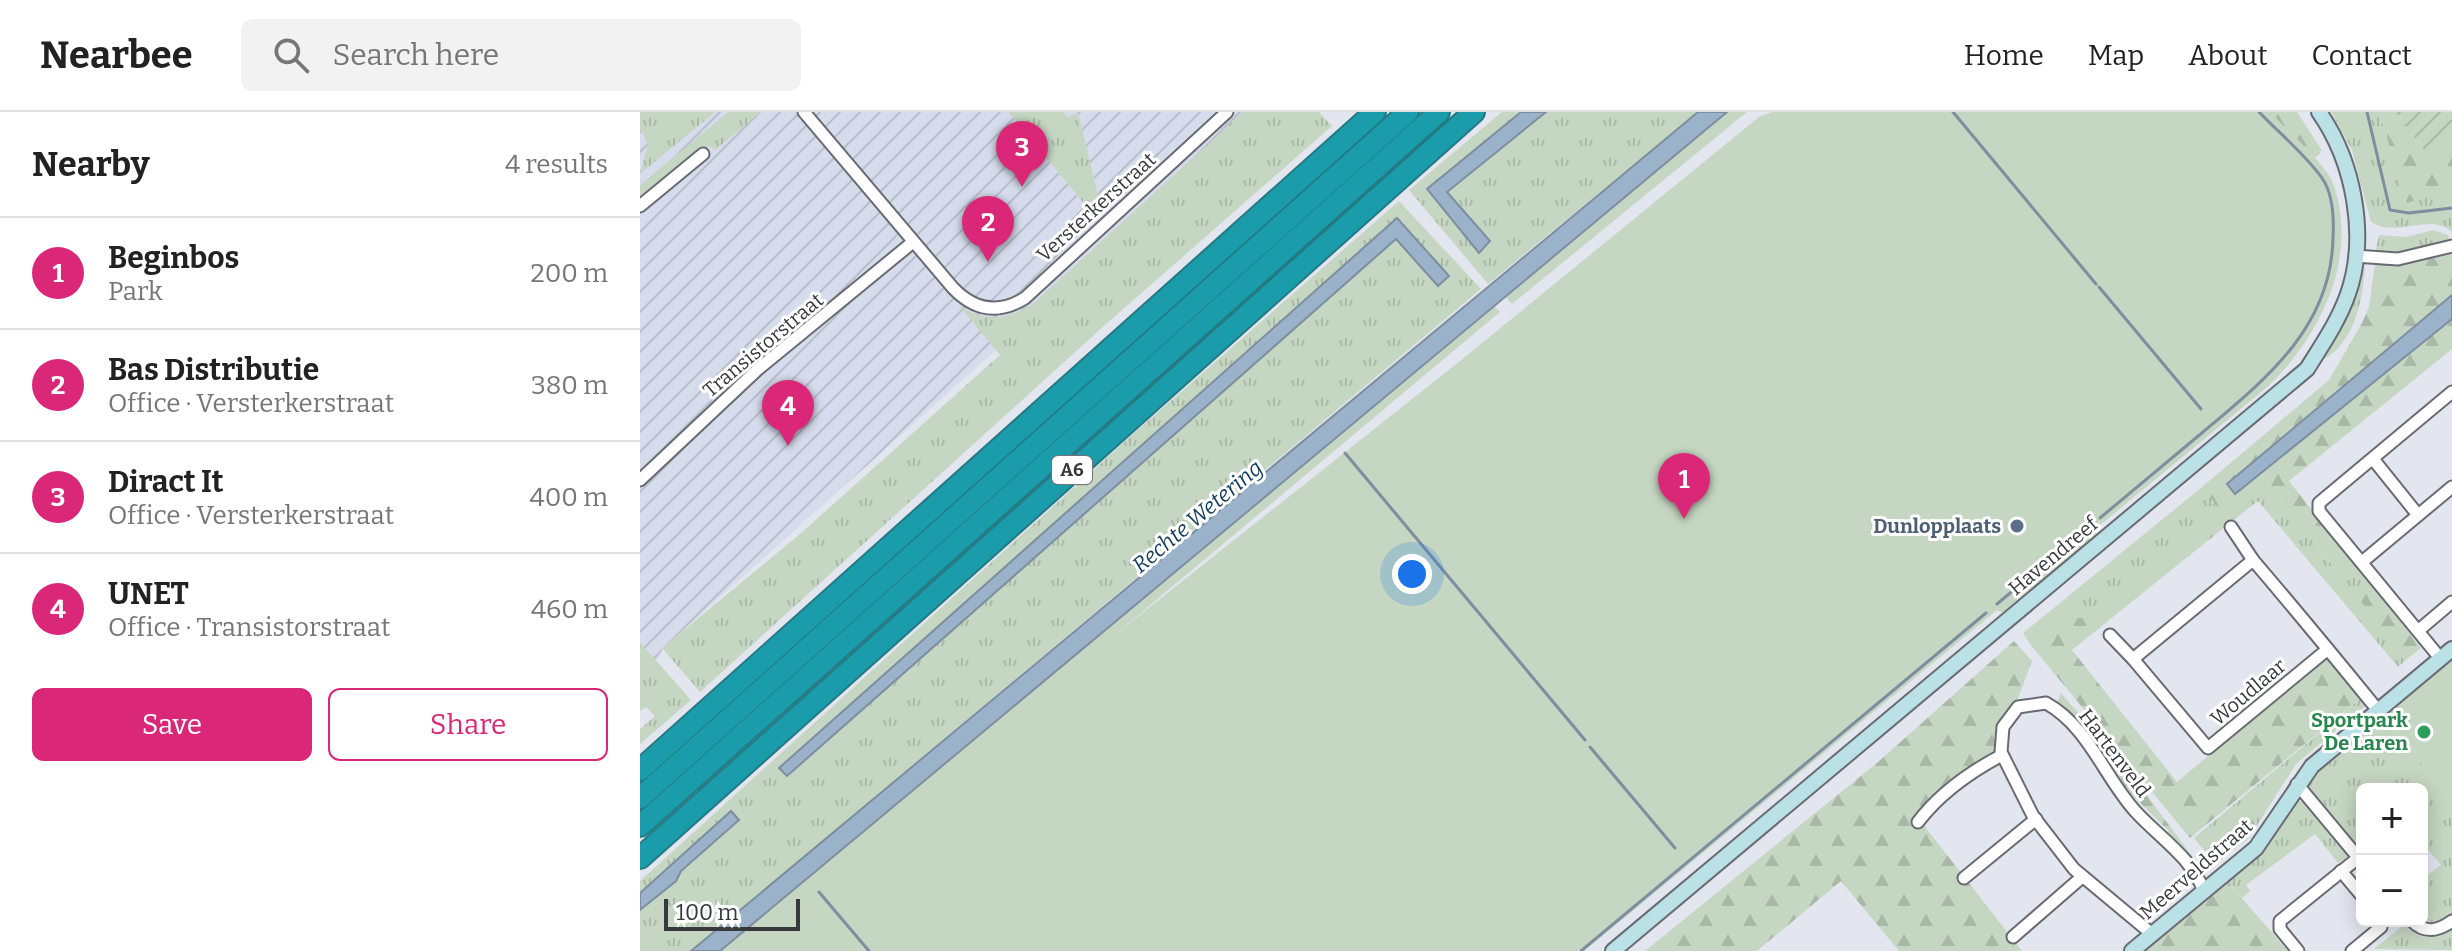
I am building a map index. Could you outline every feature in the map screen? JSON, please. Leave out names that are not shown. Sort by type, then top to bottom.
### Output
[{"type":"highway","name":"A6","points":[[640,798],[717,719],[1357,142],[1375,112]]},
{"type":"highway","name":"A6","points":[[640,826],[750,672],[1357,142],[1408,112]]},
{"type":"highway","name":"A6","points":[[1385,173],[1439,112]]},
{"type":"highway","name":"A6","points":[[640,858],[1455,112]]},
{"type":"highway","name":"A6","points":[[1448,135],[1474,112]]},
{"type":"highway","name":"A6","points":[[640,770],[717,719],[1351,192],[1487,112]]},
{"type":"highway","name":"A6","points":[[640,755],[717,719]]},
{"type":"street","name":"Versterkerstraat","points":[[804,112],[953,288],[974,306],[988,309],[1002,308],[1025,298],[1227,112]]},
{"type":"street","name":"Havendreef","points":[[1613,951],[2307,369],[2335,326],[2349,291],[2355,256],[2353,190],[2339,150],[2319,112]]},
{"type":"street","points":[[640,206],[703,154]]},
{"type":"street","name":"Transistorstraat","points":[[640,480],[757,370],[913,242]]},
{"type":"street","points":[[2355,256],[2398,259],[2452,246]]},
{"type":"street","points":[[2446,654],[2419,630],[2319,511],[2319,503],[2452,392]]},
{"type":"street","points":[[2373,459],[2418,515]]},
{"type":"street","points":[[2362,562],[2452,487]]},
{"type":"street","points":[[2231,527],[2253,560],[2378,710]]},
{"type":"street","points":[[2133,659],[2253,560]]},
{"type":"street","points":[[2419,630],[2452,602]]},
{"type":"street","name":"Woudlaar","points":[[2110,635],[2208,748],[2328,649]]},
{"type":"street","name":"Meerveldstraat","points":[[2132,951],[2262,842],[2297,784],[2378,710],[2446,654]]},
{"type":"street","name":"Hartenveld","points":[[2002,755],[2003,727],[2018,707],[2036,702],[2056,708],[2085,738],[2135,811],[2186,860],[2204,891]]},
{"type":"street","points":[[1918,822],[1939,798],[1972,772],[2002,755],[2036,819],[2082,877],[2152,934]]},
{"type":"street","points":[[2297,784],[2356,855]]},
{"type":"street","points":[[1964,878],[2036,819]]},
{"type":"street","points":[[2298,951],[2280,929],[2280,921],[2356,862]]},
{"type":"street","points":[[2341,871],[2356,889]]},
{"type":"street","points":[[2013,937],[2082,877]]},
{"type":"street","points":[[2420,927],[2434,930],[2452,921]]},
{"type":"street","points":[[2352,951],[2381,927]]},
{"type":"shaded area","points":[[640,112],[1262,112],[663,648],[640,694]]},
{"type":"green space","points":[[640,112],[715,112],[640,174],[648,144],[640,128]]},
{"type":"green space","points":[[728,112],[761,112],[715,150],[707,145],[640,196],[640,185]]},
{"type":"green space","points":[[1008,112],[1063,112],[1068,117],[1078,112],[1100,204],[1091,212]]},
{"type":"green space","points":[[1243,112],[1319,112],[1332,126],[1105,325],[700,692],[662,648],[800,534],[1000,355],[959,306],[979,315],[997,317],[1016,313],[1035,302]]},
{"type":"green space","points":[[1502,112],[1521,112],[1428,191],[1479,252],[1489,241],[1446,192],[1546,112],[1698,112],[1488,284],[1409,190]]},
{"type":"green space","points":[[1727,112],[1747,112],[1512,304],[1506,297]]},
{"type":"green space","points":[[1772,112],[2270,112],[2313,156],[2332,181],[2340,209],[2342,238],[2330,294],[2303,345],[2266,388],[1584,951],[716,951],[1460,361],[1759,117]]},
{"type":"green space","points":[[2257,112],[2297,112],[2321,149],[2320,154],[2309,162]]},
{"type":"green space","points":[[2331,112],[2379,112],[2407,202],[2452,189],[2452,231],[2431,224],[2392,228],[2371,222],[2352,150]]},
{"type":"green space","points":[[2379,112],[2395,112],[2429,155],[2452,138],[2452,189],[2407,203]]},
{"type":"green space","points":[[2395,112],[2452,112],[2452,138],[2429,156]]},
{"type":"green space","points":[[1399,201],[1481,289],[691,951],[640,951],[640,910],[676,881],[680,871],[735,821],[731,811],[640,893],[640,881],[1133,434]],"holes":[[[1397,219],[1449,276],[1437,286],[1397,238],[787,776],[779,769]]]},
{"type":"green space","points":[[2434,230],[2448,235],[2450,242],[2399,254],[2375,254],[2379,235],[2406,237]]},
{"type":"green space","points":[[2452,249],[2452,295],[2227,484],[2235,494],[2218,507],[2202,487],[2329,380],[2369,307],[2375,263],[2403,261]]},
{"type":"green space","points":[[2365,267],[2354,323],[2339,347],[2316,363]]},
{"type":"green space","points":[[1494,306],[1500,312],[902,813],[841,861],[834,856]]},
{"type":"green space","points":[[2452,319],[2452,349],[2289,481],[2353,562],[2339,574],[2261,474]]},
{"type":"green space","points":[[2261,474],[2338,573],[2353,562],[2367,580],[2354,591],[2406,660],[2398,667],[2258,501],[2231,522],[2225,515],[2103,612],[2080,618],[2065,616],[2030,644],[2023,633],[2202,487],[2218,506]]},
{"type":"green space","points":[[2225,514],[2231,522],[2072,650],[2177,782],[2329,655],[2362,697],[2190,838],[2030,644],[2065,616],[2080,618],[2103,612]]},
{"type":"green space","points":[[2092,527],[2099,536],[2005,614],[1995,609]]},
{"type":"green space","points":[[2367,580],[2421,648],[2406,660],[2353,591]]},
{"type":"green space","points":[[2014,641],[2032,661],[1998,752],[1950,779],[1915,814],[2022,951],[1899,951],[1841,881],[1757,951],[1645,951],[1878,762]]},
{"type":"green space","points":[[640,642],[691,700],[640,744],[640,729],[655,716],[646,707],[640,711]]},
{"type":"green space","name":"Sportpark De Laren","points":[[2452,661],[2452,803],[2381,713]]},
{"type":"green space","points":[[2061,693],[2128,770],[2206,875],[2202,878],[2181,847],[2166,833],[2169,831],[2130,793],[2086,727],[2082,729],[2057,703]]},
{"type":"green space","points":[[2362,697],[2371,701],[2296,764],[2249,838],[2216,864],[2194,838]]},
{"type":"green space","points":[[2381,713],[2452,803],[2452,914],[2440,924],[2428,921],[2428,875],[2441,865],[2428,850],[2428,783],[2356,783],[2354,846],[2306,786],[2307,777]]},
{"type":"green space","points":[[2297,801],[2307,802],[2349,855],[2338,863],[2315,834],[2246,885],[2250,891],[2242,898],[2225,879]]},
{"type":"green space","points":[[2225,879],[2288,951],[2138,951]]},
{"type":"green space","points":[[2452,925],[2452,950],[2374,949],[2401,927],[2411,927],[2423,937],[2439,937]]},
{"type":"water","points":[[1521,112],[1546,112],[1447,192],[1490,241],[1479,253],[1427,189]]},
{"type":"water","points":[[1698,112],[1727,112],[720,951],[691,951]]},
{"type":"water","points":[[1397,218],[1449,276],[1438,286],[1396,239],[787,776],[779,768]]},
{"type":"water","points":[[2452,295],[2452,319],[2235,494],[2227,484]]},
{"type":"water","points":[[731,811],[739,820],[681,871],[676,881],[640,910],[640,893]]},
{"type":"waterway","points":[[1953,112],[2096,284]]},
{"type":"waterway","points":[[2100,518],[2272,371],[2308,324],[2321,298],[2330,269],[2333,237],[2331,199],[2322,178],[2308,161],[2259,112]]},
{"type":"waterway","points":[[2367,112],[2390,210],[2409,213],[2452,208]]},
{"type":"waterway","points":[[2099,287],[2201,409]]},
{"type":"waterway","points":[[1345,453],[1585,740]]},
{"type":"waterway","points":[[1997,604],[2090,526]]},
{"type":"waterway","points":[[1581,951],[1986,613]]},
{"type":"waterway","points":[[1590,747],[1675,848]]},
{"type":"waterway","points":[[819,892],[869,951]]},
{"type":"place","name":"Diract It","points":[[1022,187]]},
{"type":"place","name":"Bas Distributie","points":[[988,262]]},
{"type":"place","name":"UNET","points":[[788,446]]},
{"type":"place","name":"Beginbos","points":[[1684,519]]},
{"type":"place","name":"Dunlopplaats","points":[[2017,526]]},
{"type":"place","name":"Sportpark De Laren","points":[[2424,732]]},
{"type":"water label","name":"Rechte Wetering","points":[[1197,516]]}]
